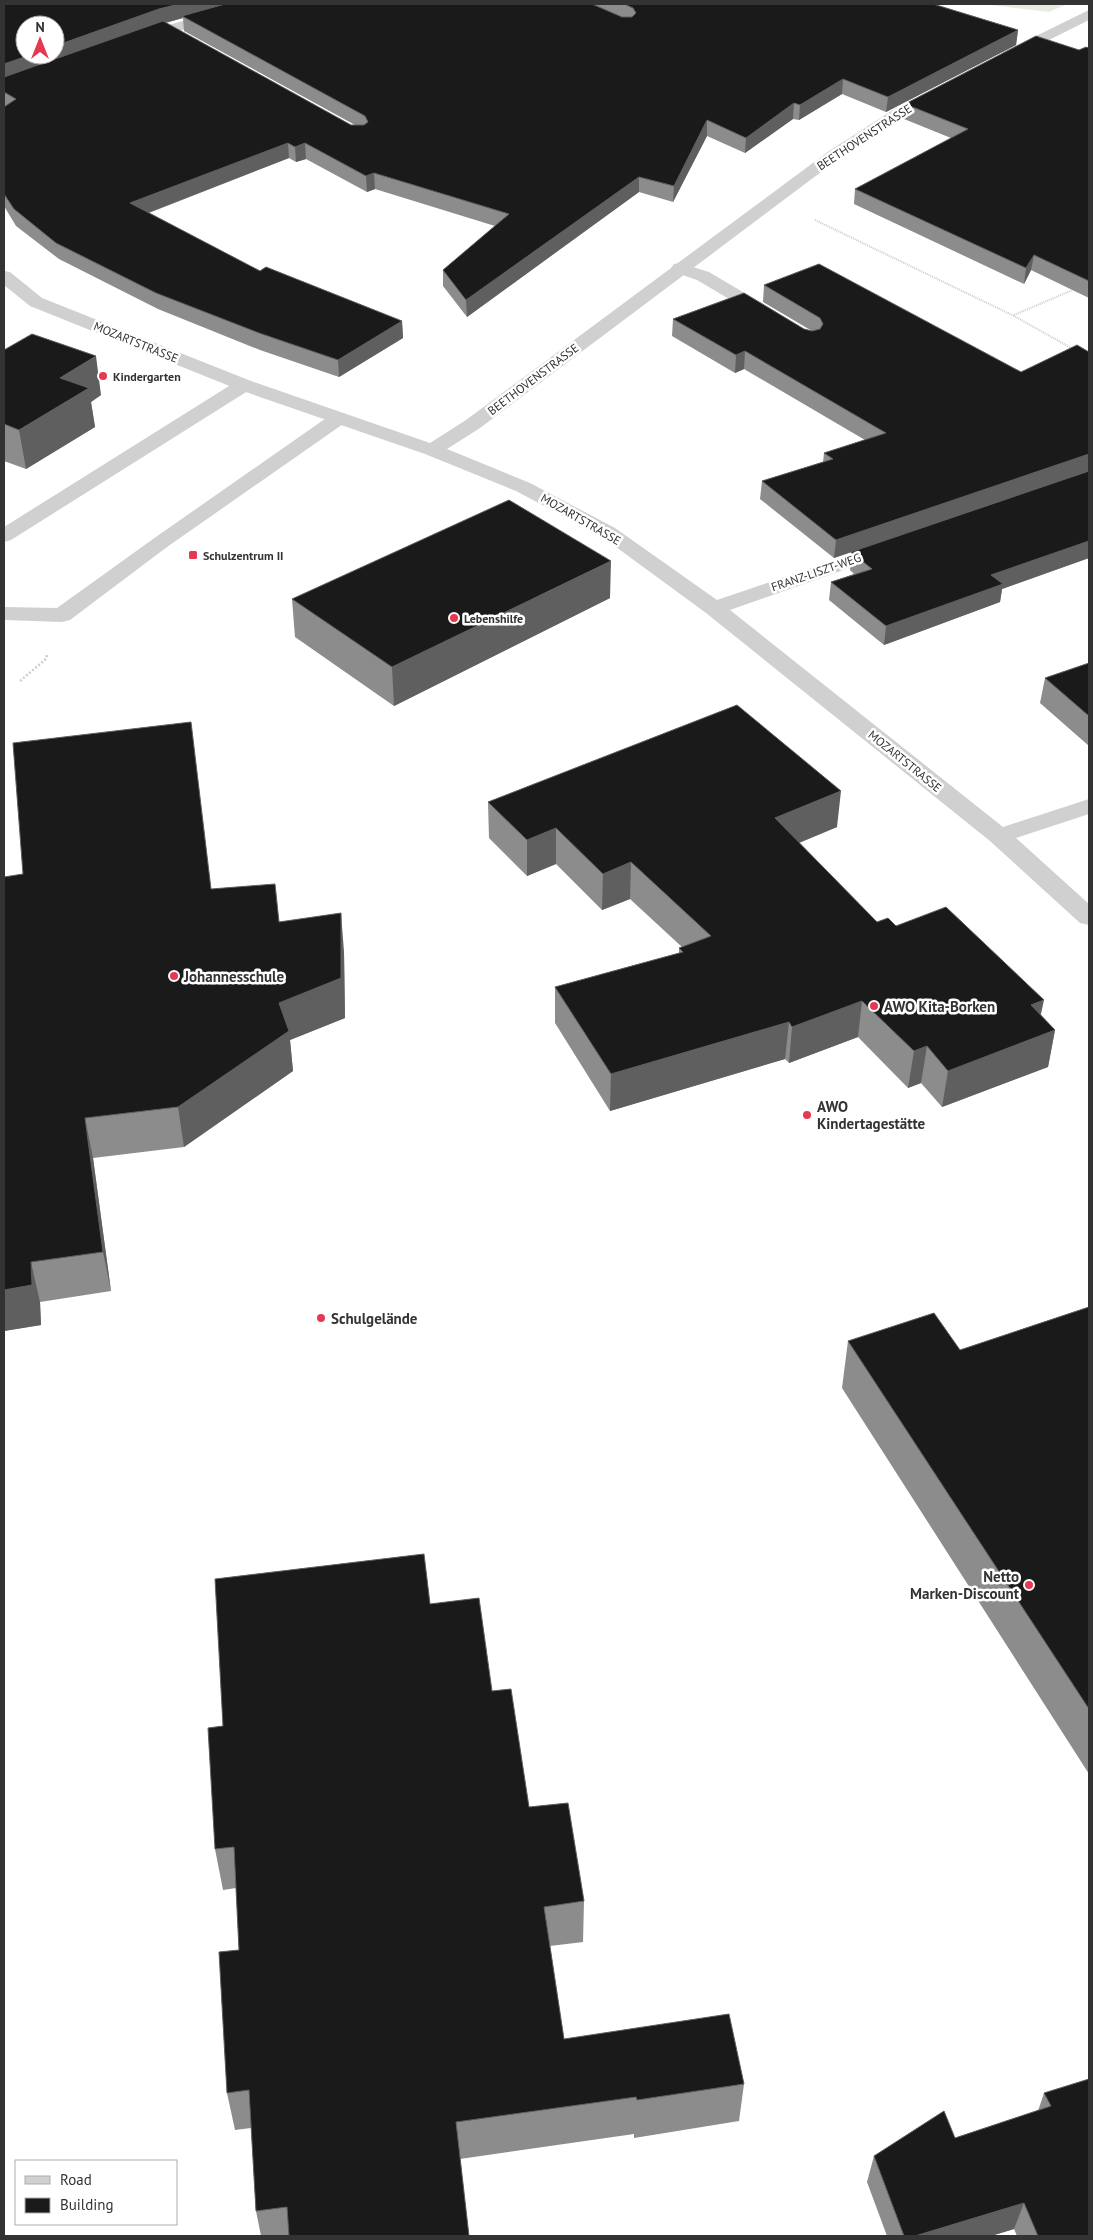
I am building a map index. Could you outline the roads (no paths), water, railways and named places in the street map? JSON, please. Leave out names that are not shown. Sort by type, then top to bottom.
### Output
[{"type":"street","points":[[126,43],[166,29],[254,4]]},
{"type":"street","points":[[989,65],[1089,14]]},
{"type":"street","points":[[166,29],[185,38]]},
{"type":"street","name":"BEETHOVENSTRASSE","points":[[432,450],[473,424],[835,154],[902,111],[954,83]]},
{"type":"street","points":[[680,268],[704,276],[786,326]]},
{"type":"street","name":"MOZARTSTRASSE","points":[[4,276],[36,302]]},
{"type":"street","name":"MOZARTSTRASSE","points":[[4,297],[36,302],[244,385],[432,450],[523,487],[608,532],[714,608],[999,836],[1089,917]]},
{"type":"street","points":[[4,536],[244,385]]},
{"type":"street","points":[[4,614],[62,615],[160,543],[339,418]]},
{"type":"street","name":"FRANZ-LISZT-WEG","points":[[714,608],[904,542]]},
{"type":"street","points":[[999,836],[1089,806]]},
{"type":"place","name":"Kindergarten","points":[[103,376]]},
{"type":"place","name":"Schulzentrum II","points":[[193,555]]},
{"type":"place","name":"Lebenshilfe","points":[[454,618]]},
{"type":"place","name":"Johannesschule","points":[[174,976]]},
{"type":"place","name":"AWO Kita-Borken","points":[[874,1006]]},
{"type":"place","name":"AWO Kindertagestätte","points":[[807,1115]]},
{"type":"place","name":"Schulgelände","points":[[321,1318]]},
{"type":"place","name":"Netto Marken-Discount","points":[[1029,1585]]}]
